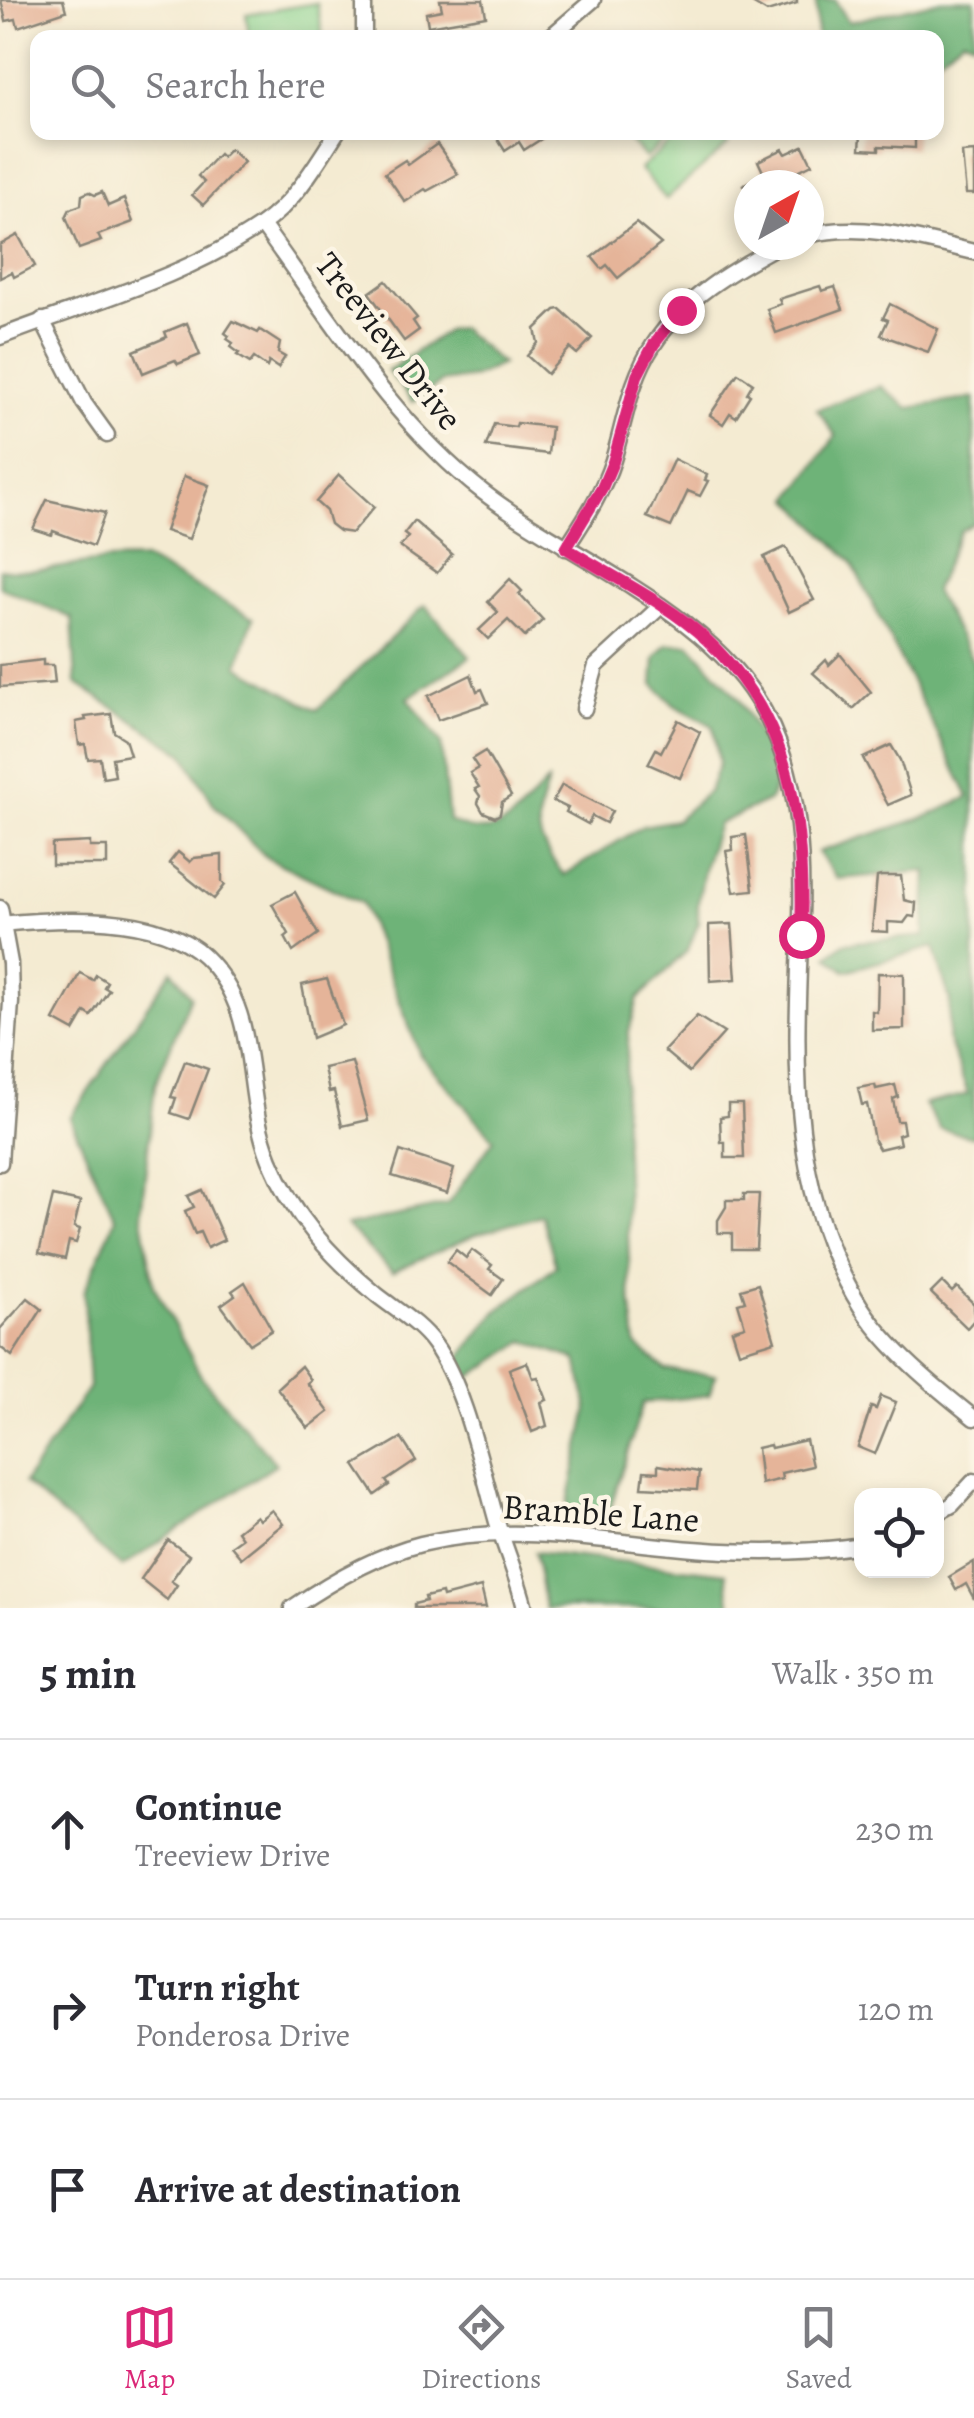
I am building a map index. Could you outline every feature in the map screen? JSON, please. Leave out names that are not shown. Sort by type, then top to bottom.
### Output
[{"type":"street","points":[[364,0],[364,30]]},
{"type":"street","points":[[558,30],[593,0]]},
{"type":"street","points":[[0,337],[151,282],[262,225],[297,192],[332,140]]},
{"type":"street","name":"Treeview Drive","points":[[262,225],[396,406],[435,451],[483,492],[706,638],[756,699],[782,754],[795,798],[802,896],[796,1053],[798,1114],[818,1216],[836,1262],[863,1310],[901,1354],[974,1418]]},
{"type":"street","points":[[824,233],[858,230],[900,234],[974,252]]},
{"type":"street","points":[[566,548],[602,488],[637,376],[654,344],[681,310],[712,284],[754,260]]},
{"type":"street","points":[[42,320],[84,403],[107,435]]},
{"type":"street","points":[[584,708],[596,666],[660,606]]},
{"type":"street","points":[[0,1163],[11,1002],[10,963],[1,918],[111,922],[167,933],[201,953],[228,983],[244,1021],[256,1118],[285,1194],[311,1232],[343,1266],[434,1343],[468,1425],[526,1608]]},
{"type":"street","points":[[944,1510],[974,1482]]},
{"type":"street","name":"Bramble Lane","points":[[292,1608],[375,1561],[421,1544],[500,1534],[583,1536],[724,1551],[854,1546]]},
{"type":"green space","points":[[816,0],[835,0],[849,22],[942,0],[974,0],[974,42],[963,38],[944,53],[944,30],[817,30]]},
{"type":"green space","points":[[317,3],[322,30],[248,30],[246,14]]},
{"type":"green space","points":[[629,140],[666,140],[645,158]]},
{"type":"green space","points":[[673,140],[723,140],[728,145],[666,199],[640,169]]},
{"type":"green space","points":[[460,328],[502,364],[475,377],[442,382],[413,402],[388,371],[448,330]]},
{"type":"green space","points":[[881,386],[909,408],[974,398],[974,523],[960,531],[934,591],[974,663],[974,1137],[940,1129],[924,1104],[968,1094],[948,1039],[950,1001],[934,947],[845,971],[828,956],[844,943],[924,936],[927,871],[837,879],[818,852],[928,816],[969,797],[851,561],[790,499],[836,436],[817,409]]},
{"type":"green space","points":[[144,559],[253,618],[238,666],[317,710],[425,605],[470,657],[408,698],[441,743],[449,821],[467,828],[494,828],[516,815],[549,780],[540,808],[539,830],[547,851],[564,875],[643,826],[676,820],[709,791],[719,763],[713,726],[674,705],[653,684],[655,658],[667,644],[690,644],[739,699],[780,773],[770,800],[718,824],[705,865],[698,924],[688,950],[638,999],[629,1031],[623,1100],[636,1345],[665,1369],[716,1375],[709,1395],[643,1403],[608,1516],[566,1512],[588,1409],[577,1360],[525,1341],[467,1379],[458,1360],[497,1311],[556,1266],[541,1215],[474,1235],[392,1272],[346,1226],[447,1205],[494,1139],[420,1055],[362,903],[267,858],[214,805],[183,753],[76,683],[72,618],[0,587],[0,569],[36,570]]},
{"type":"green space","points":[[172,970],[191,996],[155,1085],[141,1213],[154,1286],[202,1378],[276,1464],[122,1567],[24,1483],[89,1387],[84,1292],[115,1219],[70,1118]]},
{"type":"green space","points":[[535,1552],[726,1573],[731,1608],[545,1608]]},
{"type":"building","points":[[1,0],[63,0],[66,11],[18,27],[16,19],[6,21]]},
{"type":"building","points":[[440,0],[483,0],[486,16],[428,26],[426,13],[442,10]]},
{"type":"building","points":[[747,0],[797,0],[797,3],[767,12]]},
{"type":"building","points":[[498,140],[540,140],[524,150],[519,142],[505,151]]},
{"type":"building","points":[[861,140],[915,140],[915,148],[860,149]]},
{"type":"building","points":[[437,144],[458,174],[405,202],[385,173],[405,160],[408,165]]},
{"type":"building","points":[[803,146],[812,164],[800,170],[762,170],[758,161],[783,149],[786,154]]},
{"type":"building","points":[[230,149],[244,162],[203,205],[192,195],[204,182],[198,176],[219,154],[222,157]]},
{"type":"building","points":[[974,152],[974,194],[966,194],[962,153]]},
{"type":"building","points":[[102,192],[108,206],[124,199],[133,222],[98,235],[101,241],[79,249],[66,217],[70,209],[81,205],[82,195]]},
{"type":"building","points":[[636,223],[661,244],[618,278],[607,265],[602,269],[592,257]]},
{"type":"building","points":[[18,235],[35,266],[14,277],[12,272],[0,278],[0,245]]},
{"type":"building","points":[[386,281],[417,318],[413,321],[419,330],[404,341],[369,293]]},
{"type":"building","points":[[820,286],[822,291],[835,287],[843,309],[776,333],[767,309],[781,304],[779,299]]},
{"type":"building","points":[[890,304],[938,329],[928,352],[881,335]]},
{"type":"building","points":[[560,309],[592,338],[577,354],[570,348],[547,374],[527,356],[538,343],[535,329]]},
{"type":"building","points":[[233,321],[258,333],[260,330],[280,343],[278,353],[285,357],[278,368],[269,362],[267,367],[254,358],[250,363],[237,355],[225,333]]},
{"type":"building","points":[[187,323],[200,355],[143,373],[134,351],[167,337],[165,332]]},
{"type":"building","points":[[738,373],[753,383],[747,393],[750,395],[736,417],[730,413],[723,424],[710,415]]},
{"type":"building","points":[[517,423],[551,427],[548,454],[486,446],[494,424],[516,427]]},
{"type":"building","points":[[674,459],[707,475],[708,481],[700,496],[688,491],[671,527],[647,517]]},
{"type":"building","points":[[339,475],[374,507],[352,533],[339,531],[330,524],[326,511],[316,502]]},
{"type":"building","points":[[184,476],[209,485],[189,539],[165,531]]},
{"type":"building","points":[[47,500],[105,513],[93,546],[53,531],[52,535],[33,529]]},
{"type":"building","points":[[414,521],[452,554],[437,573],[400,547]]},
{"type":"building","points":[[786,547],[814,600],[789,612],[764,557]]},
{"type":"building","points":[[510,579],[543,620],[525,637],[508,620],[488,639],[479,630],[498,612],[488,602]]},
{"type":"building","points":[[840,654],[871,692],[853,709],[813,673],[826,660],[829,665]]},
{"type":"building","points":[[43,660],[43,665],[53,665],[55,683],[0,687],[0,665]]},
{"type":"building","points":[[471,675],[477,691],[482,689],[488,703],[438,720],[428,696]]},
{"type":"building","points":[[111,714],[114,732],[125,739],[130,755],[112,758],[115,776],[103,778],[100,758],[88,759],[85,744],[79,745],[76,722]]},
{"type":"building","points":[[678,720],[700,732],[680,778],[648,764],[656,749],[661,752]]},
{"type":"building","points":[[891,745],[911,795],[888,805],[863,758]]},
{"type":"building","points":[[485,751],[511,796],[502,802],[500,814],[495,817],[483,812],[475,789],[479,787],[470,773],[478,768],[472,759]]},
{"type":"building","points":[[562,785],[612,811],[606,823],[592,816],[588,824],[553,801]]},
{"type":"building","points":[[746,835],[753,890],[734,892],[726,851],[733,850],[732,837]]},
{"type":"building","points":[[90,842],[90,847],[107,847],[107,865],[52,865],[52,844]]},
{"type":"building","points":[[178,852],[190,862],[194,858],[222,855],[225,885],[214,899],[169,863]]},
{"type":"building","points":[[901,876],[904,900],[916,903],[915,917],[909,916],[904,923],[888,922],[888,932],[872,931],[877,877]]},
{"type":"building","points":[[295,892],[318,934],[293,952],[285,937],[289,934],[272,904]]},
{"type":"building","points":[[732,924],[736,979],[710,981],[709,925]]},
{"type":"building","points":[[80,973],[93,980],[96,975],[107,982],[104,987],[109,990],[91,1016],[85,1012],[74,1031],[54,1020]]},
{"type":"building","points":[[878,973],[904,974],[904,1029],[872,1030],[872,1011],[877,1012]]},
{"type":"building","points":[[327,979],[343,1025],[312,1038],[302,985]]},
{"type":"building","points":[[697,1016],[724,1033],[689,1072],[664,1051]]},
{"type":"building","points":[[185,1061],[208,1069],[189,1119],[171,1113],[176,1098],[171,1097]]},
{"type":"building","points":[[352,1062],[368,1120],[342,1126],[324,1068]]},
{"type":"building","points":[[875,1085],[876,1089],[895,1085],[897,1121],[902,1121],[904,1133],[898,1135],[900,1144],[879,1149],[867,1104],[862,1105],[858,1088]]},
{"type":"building","points":[[728,1104],[742,1104],[744,1158],[725,1158],[720,1117],[728,1116]]},
{"type":"building","points":[[400,1151],[454,1169],[447,1193],[392,1176]]},
{"type":"building","points":[[202,1190],[224,1240],[207,1248],[200,1232],[195,1234],[185,1211],[194,1207],[188,1196]]},
{"type":"building","points":[[744,1194],[759,1194],[756,1249],[732,1249],[732,1233],[718,1233],[718,1220],[726,1200],[744,1200]]},
{"type":"building","points":[[53,1196],[80,1202],[74,1227],[80,1229],[76,1243],[69,1241],[65,1259],[39,1253]]},
{"type":"building","points":[[456,1250],[466,1258],[472,1250],[492,1265],[489,1269],[503,1279],[492,1295],[447,1262]]},
{"type":"building","points":[[245,1282],[272,1330],[250,1344],[221,1305]]},
{"type":"building","points":[[942,1282],[952,1292],[957,1287],[974,1304],[974,1320],[967,1328],[931,1293]]},
{"type":"building","points":[[758,1284],[775,1341],[739,1352],[732,1330],[745,1326],[738,1303],[745,1301],[741,1289]]},
{"type":"building","points":[[28,1298],[42,1309],[12,1356],[0,1347],[0,1329]]},
{"type":"building","points":[[527,1362],[547,1400],[541,1402],[547,1426],[532,1432],[509,1369]]},
{"type":"building","points":[[301,1366],[311,1380],[307,1383],[329,1412],[308,1428],[277,1388]]},
{"type":"building","points":[[881,1396],[896,1402],[875,1454],[858,1447],[871,1407],[876,1409]]},
{"type":"building","points":[[401,1438],[416,1461],[386,1481],[389,1485],[375,1495],[355,1465]]},
{"type":"building","points":[[806,1440],[812,1466],[781,1473],[782,1479],[761,1484],[757,1448]]},
{"type":"building","points":[[658,1465],[699,1472],[697,1490],[642,1487],[644,1471],[658,1472]]},
{"type":"building","points":[[272,1510],[283,1524],[241,1558],[231,1546],[242,1538],[237,1531],[256,1516],[259,1520]]},
{"type":"building","points":[[168,1540],[189,1555],[171,1581],[177,1585],[167,1600],[141,1579]]},
{"type":"building","points":[[974,1562],[974,1599],[966,1584],[956,1590],[949,1577]]},
{"type":"building","points":[[481,1587],[486,1608],[414,1608],[414,1604],[426,1601],[425,1597],[442,1593],[443,1597]]},
{"type":"route","points":[[681,310],[654,344],[637,376],[613,462],[566,548],[706,638],[764,712],[795,798],[801,850],[801,935]]}]
